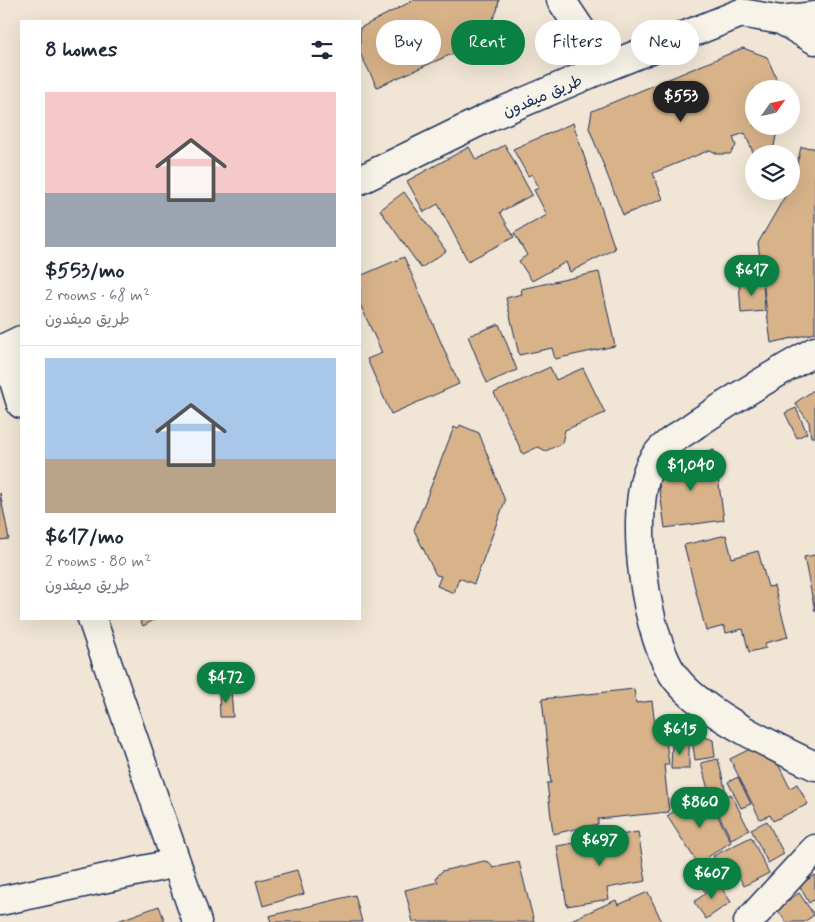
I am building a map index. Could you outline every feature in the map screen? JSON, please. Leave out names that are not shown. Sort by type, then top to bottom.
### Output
[{"type":"street","points":[[561,0],[606,67]]},
{"type":"street","name":"طريق ميفدون","points":[[361,180],[491,116],[745,7],[781,20],[815,16]]},
{"type":"street","points":[[781,20],[815,40]]},
{"type":"street","points":[[8,346],[20,400]]},
{"type":"street","points":[[815,351],[768,378],[668,442],[651,463],[641,493],[640,529],[640,562],[656,630],[664,658],[677,680],[696,699],[718,715],[815,766]]},
{"type":"street","points":[[92,620],[197,922]]},
{"type":"street","points":[[748,922],[815,849]]},
{"type":"street","points":[[0,901],[176,863]]},
{"type":"building","points":[[414,0],[499,0],[497,11],[492,20],[451,20],[451,54],[441,59],[441,20],[376,20],[376,65],[427,65],[377,87],[361,55],[361,27]]},
{"type":"building","points":[[743,48],[767,57],[777,80],[745,80],[745,133],[733,137],[736,146],[730,154],[718,154],[710,150],[653,173],[663,199],[623,215],[589,128],[592,111]]},
{"type":"building","points":[[573,123],[615,249],[570,272],[566,262],[532,281],[519,261],[527,255],[514,233],[547,215],[534,190],[539,188],[532,174],[528,176],[513,149]]},
{"type":"building","points":[[746,135],[776,135],[774,145],[750,145]]},
{"type":"building","points":[[505,145],[532,195],[500,212],[514,237],[468,261],[438,204],[424,212],[407,181],[469,147],[476,160]]},
{"type":"building","points":[[801,147],[814,148],[815,154],[815,333],[771,343],[758,243],[783,200],[800,200]]},
{"type":"building","points":[[404,192],[446,251],[421,268],[380,210]]},
{"type":"building","points":[[404,257],[459,384],[391,414],[367,359],[382,353],[361,306],[361,276]]},
{"type":"building","points":[[599,272],[615,346],[555,359],[552,348],[519,355],[506,298],[522,294],[521,289]]},
{"type":"building","points":[[763,280],[765,311],[741,313],[739,282]]},
{"type":"building","points":[[499,324],[517,370],[487,383],[468,336]]},
{"type":"building","points":[[550,367],[556,380],[583,368],[605,413],[565,430],[562,443],[546,451],[538,447],[523,454],[494,393]]},
{"type":"building","points":[[815,389],[815,437],[811,437],[809,422],[795,403]]},
{"type":"building","points":[[796,408],[807,433],[797,438],[785,413]]},
{"type":"building","points":[[460,425],[479,433],[505,501],[474,584],[459,578],[454,593],[437,586],[441,576],[436,575],[414,530],[454,427],[458,429]]},
{"type":"building","points":[[714,450],[724,520],[665,528],[657,471],[681,468],[680,462],[696,459],[695,453]]},
{"type":"building","points":[[0,493],[9,539],[0,540]]},
{"type":"building","points":[[726,535],[732,558],[758,551],[768,587],[774,586],[788,637],[765,643],[766,648],[749,652],[743,629],[726,633],[724,626],[706,631],[684,545]]},
{"type":"building","points":[[815,555],[815,611],[804,557]]},
{"type":"building","points":[[140,620],[154,620],[143,626]]},
{"type":"building","points":[[634,689],[636,703],[652,701],[655,725],[664,724],[669,765],[664,765],[669,812],[598,819],[598,824],[553,834],[547,783],[551,783],[542,699]]},
{"type":"building","points":[[219,690],[231,690],[233,717],[220,717]]},
{"type":"building","points":[[691,732],[713,740],[715,757],[695,760]]},
{"type":"building","points":[[672,742],[689,744],[689,769],[671,769]]},
{"type":"building","points":[[769,746],[790,788],[797,784],[808,804],[773,821],[770,815],[760,819],[730,759],[754,747]]},
{"type":"building","points":[[718,759],[726,793],[710,797],[701,763]]},
{"type":"building","points":[[738,777],[751,804],[741,808],[728,782]]},
{"type":"building","points":[[705,791],[731,842],[708,857],[713,863],[702,870],[667,816]]},
{"type":"building","points":[[731,794],[749,830],[731,839],[713,803]]},
{"type":"building","points":[[767,821],[784,854],[768,863],[751,829]]},
{"type":"building","points":[[638,832],[646,881],[607,888],[609,899],[567,906],[557,846]]},
{"type":"building","points":[[751,837],[769,873],[744,886],[735,869],[723,875],[713,856]]},
{"type":"building","points":[[484,861],[489,862],[493,868],[519,862],[534,922],[413,922],[405,890],[438,882],[436,878],[442,871]]},
{"type":"building","points":[[297,870],[304,894],[263,906],[256,881]]},
{"type":"building","points":[[815,875],[815,899],[809,903],[799,885]]},
{"type":"building","points":[[716,880],[731,902],[706,919],[694,902],[706,893],[703,889]]},
{"type":"building","points":[[648,892],[662,922],[572,922],[571,920],[616,900],[618,905]]},
{"type":"building","points":[[799,893],[814,915],[804,922],[786,922],[776,908]]},
{"type":"building","points":[[355,895],[362,922],[271,922],[269,916]]},
{"type":"building","points":[[159,906],[165,922],[115,922]]}]
